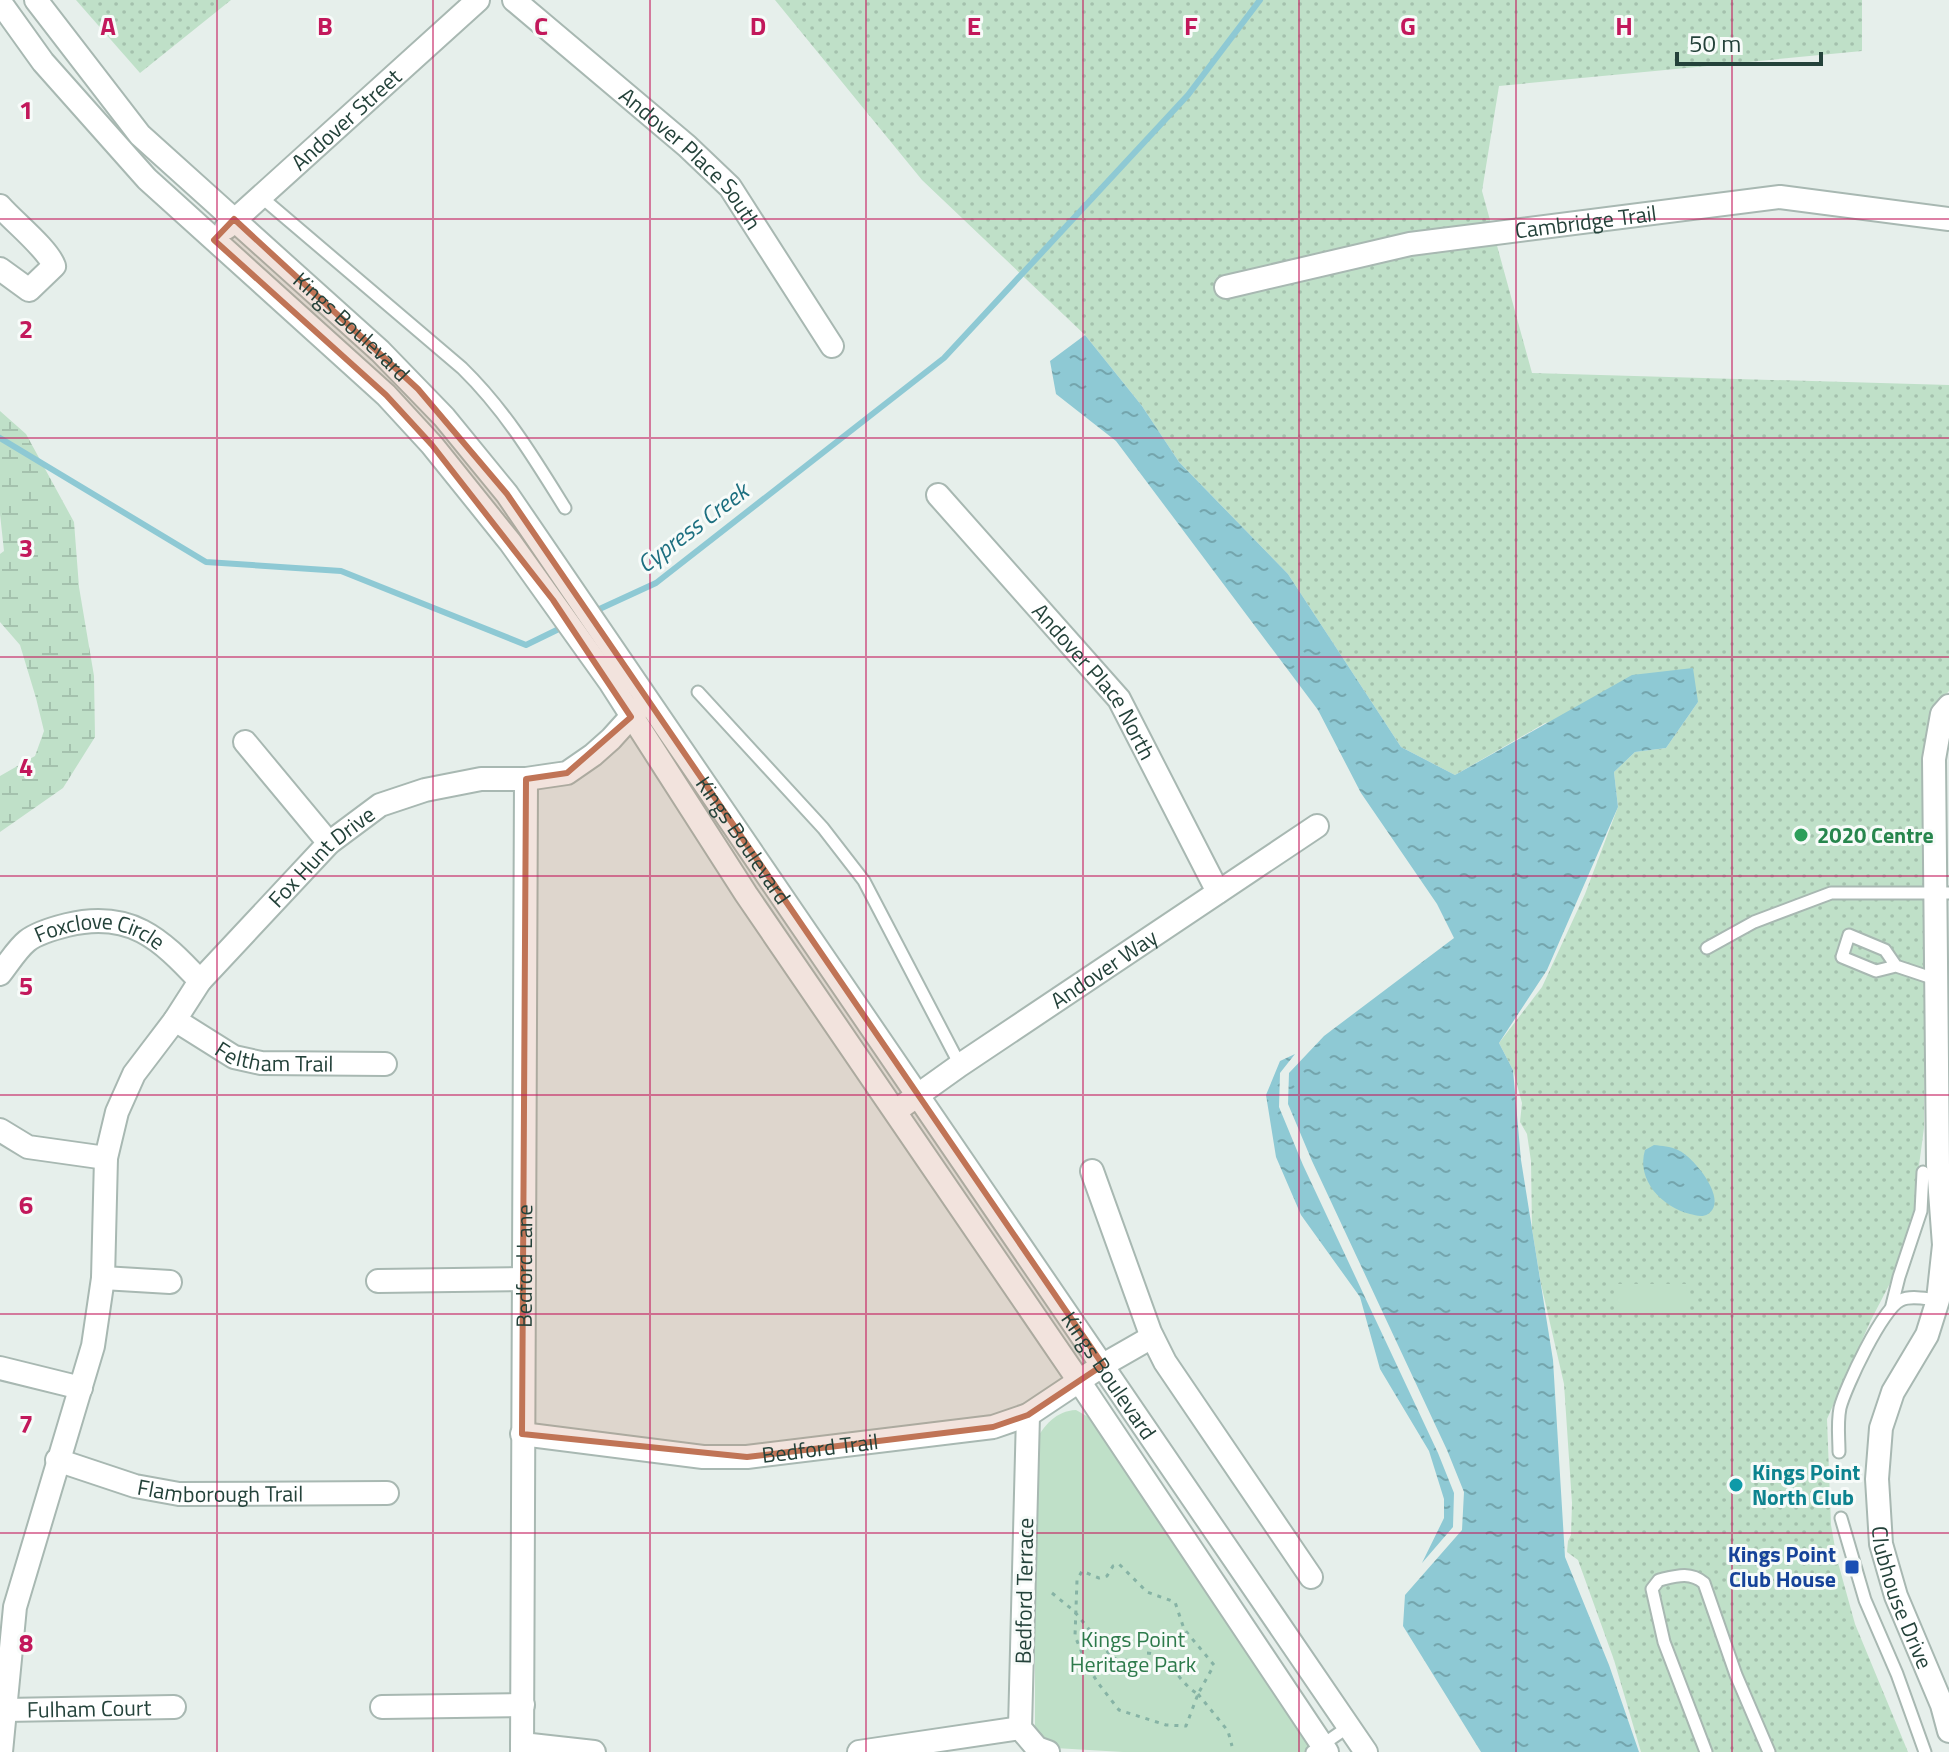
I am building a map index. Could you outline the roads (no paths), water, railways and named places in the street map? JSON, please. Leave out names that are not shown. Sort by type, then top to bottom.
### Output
[{"type":"street","name":"Kings Boulevard","points":[[36,0],[140,135],[380,351],[444,417],[507,494],[575,590],[618,675],[631,717],[746,894],[1079,1381],[1321,1750]]},
{"type":"street","name":"Andover Street","points":[[214,240],[478,0]]},
{"type":"street","name":"Andover Place South","points":[[514,0],[687,146],[730,187],[832,346]]},
{"type":"street","name":"Kings Boulevard","points":[[0,2],[43,62],[147,179],[386,395],[465,485],[553,600],[618,675],[647,699],[1366,1752]]},
{"type":"street","name":"Cambridge Trail","points":[[1226,287],[1410,244],[1780,197],[1949,219]]},
{"type":"street","points":[[0,206],[50,255],[54,266],[29,290],[0,269]]},
{"type":"street","name":"Andover Place North","points":[[938,495],[1119,699],[1218,892]]},
{"type":"street","name":"Fox Hunt Drive","points":[[106,1158],[117,1112],[134,1074],[200,981],[329,843],[380,805],[425,790],[481,779],[526,779],[567,773],[593,755],[647,699]]},
{"type":"street","name":"Clubhouse Drive","points":[[1949,706],[1942,714],[1934,759],[1942,892],[1935,979],[1938,1165],[1944,1245],[1942,1293],[1927,1335],[1893,1392],[1881,1428],[1877,1479],[1881,1544],[1896,1596],[1942,1705],[1949,1731]]},
{"type":"street","points":[[245,742],[329,843]]},
{"type":"street","name":"Bedford Lane","points":[[522,1748],[526,779]]},
{"type":"street","name":"Andover Way","points":[[894,1113],[960,1065],[1317,826]]},
{"type":"street","name":"Foxclove Circle","points":[[0,974],[28,940],[57,927],[91,919],[130,924],[170,949],[200,981]]},
{"type":"street","name":"Feltham Trail","points":[[175,1020],[234,1057],[261,1063],[385,1064]]},
{"type":"street","points":[[0,1130],[28,1147],[106,1158],[103,1278],[93,1346],[8,1605],[1,1752]]},
{"type":"street","points":[[1092,1171],[1152,1337],[1165,1362],[1311,1577]]},
{"type":"street","points":[[103,1278],[170,1282]]},
{"type":"street","points":[[378,1281],[524,1279]]},
{"type":"street","name":"Bedford Trail","points":[[522,1434],[703,1457],[747,1457],[993,1427],[1028,1415],[1152,1337]]},
{"type":"street","points":[[0,1368],[81,1388]]},
{"type":"street","name":"Bedford Terrace","points":[[1020,1728],[1028,1415]]},
{"type":"street","name":"Flamborough Trail","points":[[57,1460],[135,1486],[179,1494],[387,1493]]},
{"type":"street","points":[[382,1707],[523,1705]]},
{"type":"street","name":"Fulham Court","points":[[5,1710],[174,1707]]},
{"type":"street","points":[[859,1752],[1020,1728],[1037,1748],[1048,1752]]},
{"type":"street","points":[[1948,1752],[1949,1741]]},
{"type":"street","points":[[522,1748],[594,1752]]},
{"type":"lane","points":[[260,196],[462,368],[489,395],[514,426],[565,508]]},
{"type":"lane","points":[[698,692],[823,828],[864,881],[960,1065]]},
{"type":"lane","points":[[1707,948],[1754,922],[1831,893],[1942,892]]},
{"type":"lane","points":[[1896,966],[1935,979]]},
{"type":"lane","points":[[1839,1452],[1840,1409],[1864,1352],[1892,1305],[1921,1211],[1923,1172]]},
{"type":"lane","points":[[1892,1305],[1902,1299],[1942,1293]]},
{"type":"lane","points":[[1841,1518],[1865,1600],[1897,1674],[1925,1752]]},
{"type":"lane","points":[[1706,1752],[1664,1642],[1652,1589],[1659,1580],[1677,1576],[1694,1575],[1704,1583],[1736,1675],[1769,1752]]},
{"type":"lane","points":[[1321,1750],[1348,1727]]},
{"type":"water","points":[[1085,335],[1142,406],[1179,462],[1288,574],[1401,747],[1455,775],[1632,675],[1693,668],[1698,702],[1666,748],[1635,752],[1614,772],[1618,807],[1547,970],[1499,1043],[1513,1070],[1521,1160],[1553,1360],[1565,1557],[1609,1665],[1639,1752],[1481,1752],[1403,1626],[1405,1595],[1462,1530],[1464,1492],[1288,1104],[1289,1073],[1324,1036],[1454,938],[1437,904],[1361,793],[1318,710],[1116,441],[1056,394],[1050,361]]},
{"type":"water","points":[[1295,1054],[1280,1073],[1279,1107],[1454,1493],[1453,1527],[1422,1563],[1444,1518],[1444,1499],[1429,1451],[1380,1369],[1360,1297],[1301,1215],[1276,1157],[1266,1095],[1280,1061]]},
{"type":"water","points":[[1654,1145],[1678,1150],[1700,1169],[1715,1199],[1714,1208],[1708,1214],[1699,1216],[1680,1210],[1654,1191],[1644,1172],[1643,1161],[1645,1150]]},
{"type":"waterway","name":"Cypress Creek","points":[[593,612],[656,583],[944,358],[1188,95],[1260,0]]},
{"type":"waterway","name":"Cypress Creek","points":[[0,438],[206,562],[341,571],[526,645],[565,626]]},
{"type":"place","name":"2020 Centre","points":[[1801,835]]},
{"type":"place","name":"Kings Point North Club","points":[[1736,1485]]},
{"type":"place","name":"Kings Point Club House","points":[[1852,1567]]},
{"type":"park label","name":"Kings Point Heritage Park","points":[[1133,1652]]}]
